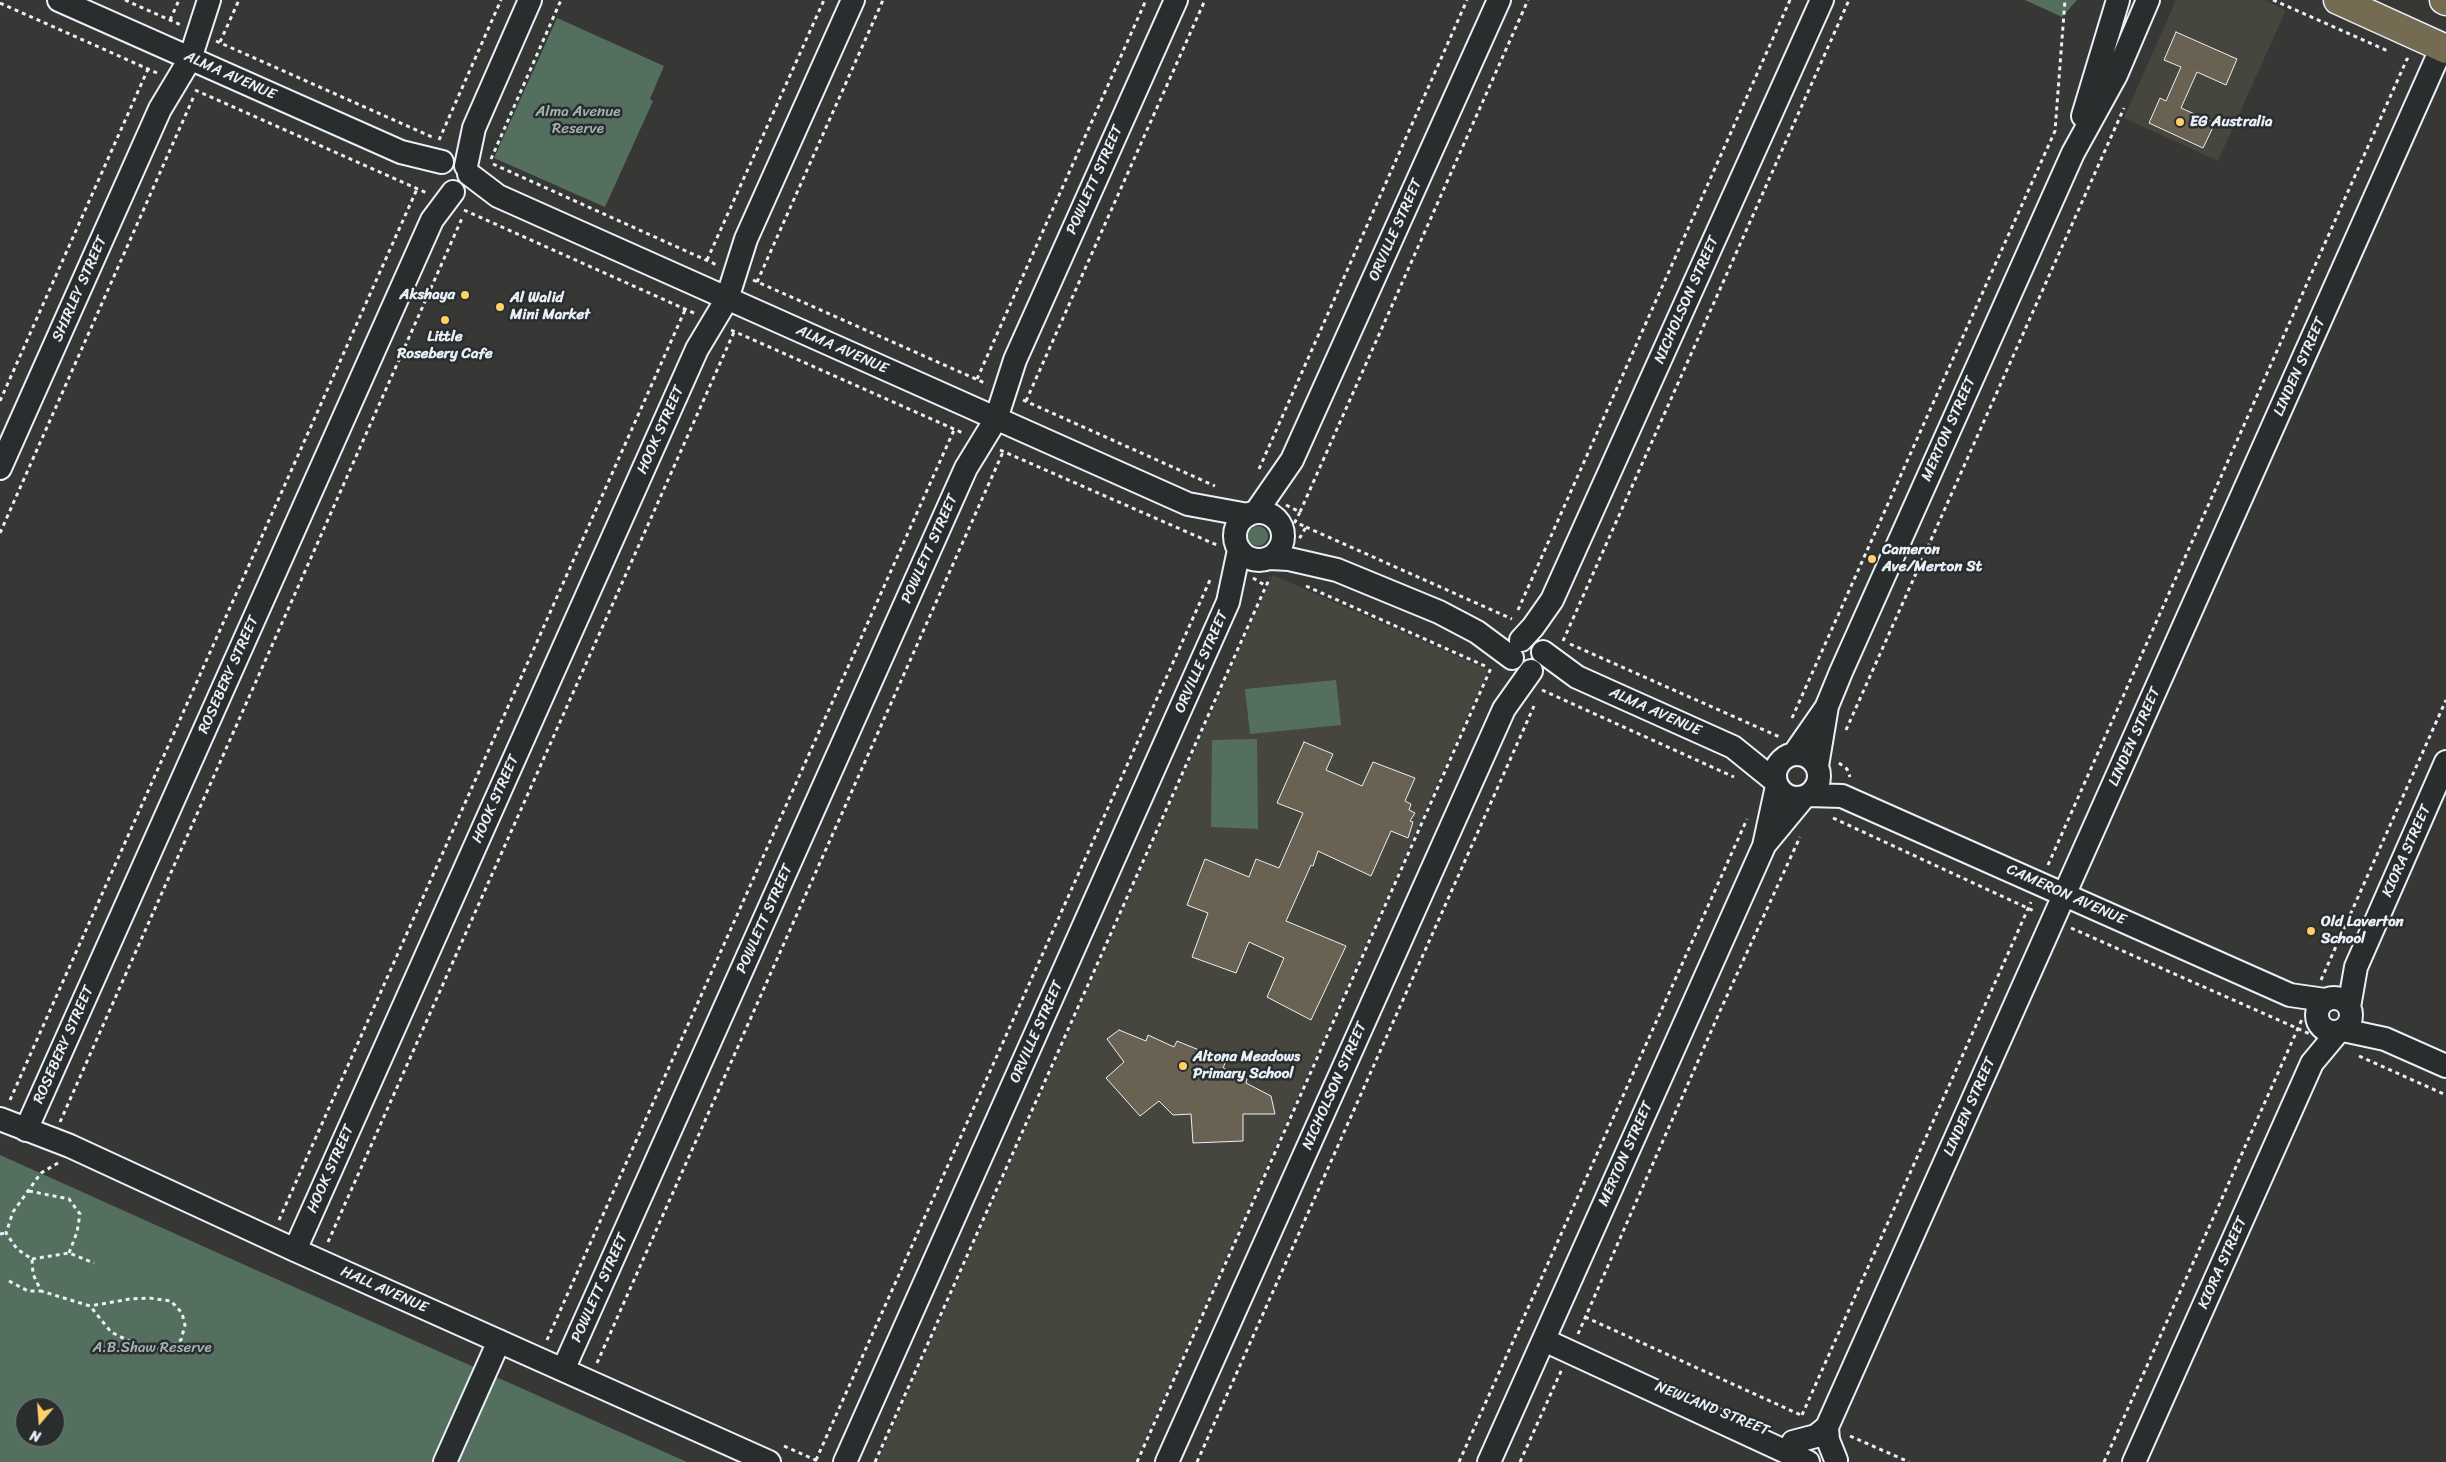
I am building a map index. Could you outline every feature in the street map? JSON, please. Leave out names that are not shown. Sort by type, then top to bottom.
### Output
[{"type":"main road","points":[[2338,0],[2440,56]]},
{"type":"street","name":"ALMA AVENUE","points":[[59,0],[401,152],[448,180],[498,196],[1188,504],[1252,514]]},
{"type":"street","name":"ROSEBERY STREET","points":[[26,1130],[432,220],[448,180],[474,128],[530,0]]},
{"type":"street","name":"HOOK STREET","points":[[295,1250],[721,296],[726,269],[746,239],[853,0]]},
{"type":"street","name":"POWLETT STREET","points":[[563,1370],[990,416],[996,388],[1015,360],[1176,0]]},
{"type":"street","name":"ORVILLE STREET","points":[[1252,514],[1292,460],[1499,0]]},
{"type":"street","name":"NICHOLSON STREET","points":[[1167,1462],[1822,0]]},
{"type":"street","name":"MERTON STREET","points":[[2107,71],[2118,0]]},
{"type":"street","name":"MERTON STREET","points":[[1790,755],[1827,706],[2073,153],[2107,71],[2148,0]]},
{"type":"street","name":"SHIRLEY STREET","points":[[0,468],[183,56],[189,29],[206,5]]},
{"type":"street","name":"LINDEN STREET","points":[[1827,1427],[2440,56]]},
{"type":"street","name":"ORVILLE STREET","points":[[1281,527],[1292,460]]},
{"type":"street","name":"ALMA AVENUE","points":[[1188,504],[1254,564],[1289,559],[1337,570],[1438,612],[1527,655],[1732,746],[1790,755]]},
{"type":"street","points":[[1252,514],[1270,515],[1281,527],[1282,543],[1280,549],[1254,564],[1237,526],[1252,514]]},
{"type":"street","name":"ALMA AVENUE","points":[[1281,527],[1297,543],[1337,570]]},
{"type":"street","name":"ORVILLE STREET","points":[[845,1462],[1228,602],[1254,564]]},
{"type":"street","name":"MERTON STREET","points":[[1822,764],[1827,706]]},
{"type":"street","name":"ALMA AVENUE","points":[[1732,746],[1776,784]]},
{"type":"street","points":[[1790,755],[1807,756],[1822,764],[1817,784],[1806,796],[1786,795],[1776,784],[1776,767],[1790,755]]},
{"type":"street","name":"KIORA STREET","points":[[2134,1462],[2312,1063],[2323,1017],[2356,966],[2446,762]]},
{"type":"street","name":"CAMERON AVENUE","points":[[1822,764],[1829,779],[1842,796]]},
{"type":"street","name":"MERTON STREET","points":[[1776,784],[1780,813]]},
{"type":"street","name":"MERTON STREET","points":[[1489,1462],[1764,846],[1780,813],[1806,796]]},
{"type":"street","name":"CAMERON AVENUE","points":[[1806,796],[1842,796],[2039,883],[2323,1017],[2385,1039],[2446,1066]]},
{"type":"street","name":"HALL AVENUE","points":[[5,1110],[26,1130],[70,1146],[295,1250],[769,1462]]},
{"type":"street","name":"NEWLAND STREET","points":[[1544,1340],[1808,1462]]},
{"type":"street","points":[[445,1462],[499,1341]]},
{"type":"street","name":"NEWLAND STREET","points":[[1576,1354],[1838,1461]]},
{"type":"street","points":[[1793,1442],[1816,1436],[1827,1427]]},
{"type":"street","points":[[1827,1427],[1828,1440],[1838,1461]]},
{"type":"path","points":[[170,20],[179,0]]},
{"type":"path","points":[[220,42],[239,0]]},
{"type":"path","points":[[59,1123],[448,180],[501,0]]},
{"type":"path","points":[[489,162],[562,0]]},
{"type":"path","points":[[708,260],[824,0]]},
{"type":"path","points":[[757,282],[883,0]]},
{"type":"path","points":[[976,379],[1146,0]]},
{"type":"path","points":[[1026,401],[1205,0]]},
{"type":"path","points":[[1258,472],[1467,0]]},
{"type":"path","points":[[1300,512],[1528,0]]},
{"type":"path","points":[[1197,1462],[1527,655],[1790,0]]},
{"type":"path","points":[[1138,1462],[1527,655],[1849,0]]},
{"type":"path","points":[[1788,727],[2055,131],[2065,0]]},
{"type":"path","points":[[2273,0],[2389,51]]},
{"type":"path","points":[[0,3],[172,80],[448,180],[710,321],[1223,548],[1219,560],[1254,564],[875,1462]]},
{"type":"path","points":[[2398,55],[2407,59],[2440,56]]},
{"type":"path","points":[[1802,1415],[2407,59]]},
{"type":"path","points":[[0,401],[172,80]]},
{"type":"path","points":[[0,533],[172,80]]},
{"type":"path","points":[[1845,731],[2125,105]]},
{"type":"path","points":[[5,1110],[448,180]]},
{"type":"path","points":[[278,1221],[710,321]]},
{"type":"path","points":[[328,1243],[710,321]]},
{"type":"path","points":[[547,1340],[978,440]]},
{"type":"path","points":[[597,1363],[978,440]]},
{"type":"path","points":[[1306,527],[1743,781]]},
{"type":"path","points":[[816,1460],[1211,578]]},
{"type":"path","points":[[1301,584],[1782,738],[1785,733]]},
{"type":"path","points":[[2104,1462],[2323,1017],[2446,700]]},
{"type":"path","points":[[1822,764],[1847,769],[1850,775],[1832,817]]},
{"type":"path","points":[[1459,1462],[1755,802],[1806,824],[1720,1011],[1585,1317],[1576,1354],[1520,1462]]},
{"type":"path","points":[[1826,814],[2054,920],[2323,1017],[2446,1095]]},
{"type":"path","points":[[6,1233],[13,1212],[41,1173],[57,1164],[70,1146]]},
{"type":"path","points":[[29,1191],[69,1199],[80,1214],[68,1253]]},
{"type":"path","points":[[0,1234],[6,1233]]},
{"type":"path","points":[[6,1233],[17,1249],[32,1259],[68,1253],[94,1263]]},
{"type":"path","points":[[32,1259],[33,1274],[41,1291]]},
{"type":"path","points":[[9,1281],[28,1291],[41,1291],[90,1306],[130,1299],[149,1298],[170,1301],[182,1313],[185,1325],[181,1340],[165,1349],[145,1349],[110,1332],[90,1306]]},
{"type":"path","points":[[1585,1317],[1827,1427],[1909,1462]]},
{"type":"shaded area","name":"EG Australia","points":[[2176,0],[2265,0],[2286,10],[2218,161],[2124,118]]},
{"type":"shaded area","name":"Altona Meadows Primary School","points":[[1273,575],[1488,670],[1135,1462],[877,1462]]},
{"type":"green space","points":[[2025,0],[2077,0],[2062,17]]},
{"type":"green space","name":"Alma Avenue Reserve","points":[[557,18],[664,66],[650,99],[653,101],[605,207],[494,158]]},
{"type":"green space","points":[[1254,526],[1262,526],[1268,532],[1268,540],[1262,546],[1254,546],[1248,540],[1248,532]]},
{"type":"green space","points":[[1336,680],[1341,725],[1250,734],[1245,689]]},
{"type":"green space","points":[[1257,739],[1258,829],[1211,827],[1212,740]]},
{"type":"green space","name":"A.B.Shaw Reserve","points":[[0,1155],[247,1266],[687,1462],[0,1462]]},
{"type":"building","points":[[2176,32],[2237,59],[2226,85],[2197,72],[2181,108],[2215,123],[2203,148],[2149,123],[2160,98],[2166,101],[2181,67],[2164,60]]},
{"type":"building","points":[[1304,742],[1333,754],[1326,770],[1362,786],[1373,762],[1415,778],[1405,801],[1411,804],[1409,810],[1415,813],[1410,821],[1413,822],[1408,838],[1391,831],[1371,876],[1318,851],[1313,866],[1311,865],[1286,921],[1346,946],[1311,1020],[1267,997],[1284,958],[1249,942],[1236,973],[1192,957],[1208,913],[1187,905],[1205,859],[1249,877],[1256,859],[1279,868],[1303,813],[1277,803]]},
{"type":"building","points":[[1119,1030],[1146,1041],[1148,1035],[1174,1047],[1177,1041],[1226,1061],[1223,1068],[1247,1079],[1246,1083],[1271,1096],[1275,1114],[1243,1114],[1243,1141],[1193,1143],[1191,1114],[1173,1115],[1159,1101],[1140,1116],[1106,1078],[1124,1062],[1107,1039]]},
{"type":"place","name":"EG Australia","points":[[2180,122]]},
{"type":"place","name":"Akshaya","points":[[465,295]]},
{"type":"place","name":"Al Walid Mini Market","points":[[500,307]]},
{"type":"place","name":"Little Rosebery Cafe","points":[[445,320]]},
{"type":"place","name":"Cameron Ave/Merton St","points":[[1872,559]]},
{"type":"place","name":"Old Laverton School","points":[[2311,931]]},
{"type":"place","name":"Altona Meadows Primary School","points":[[1183,1066]]}]
